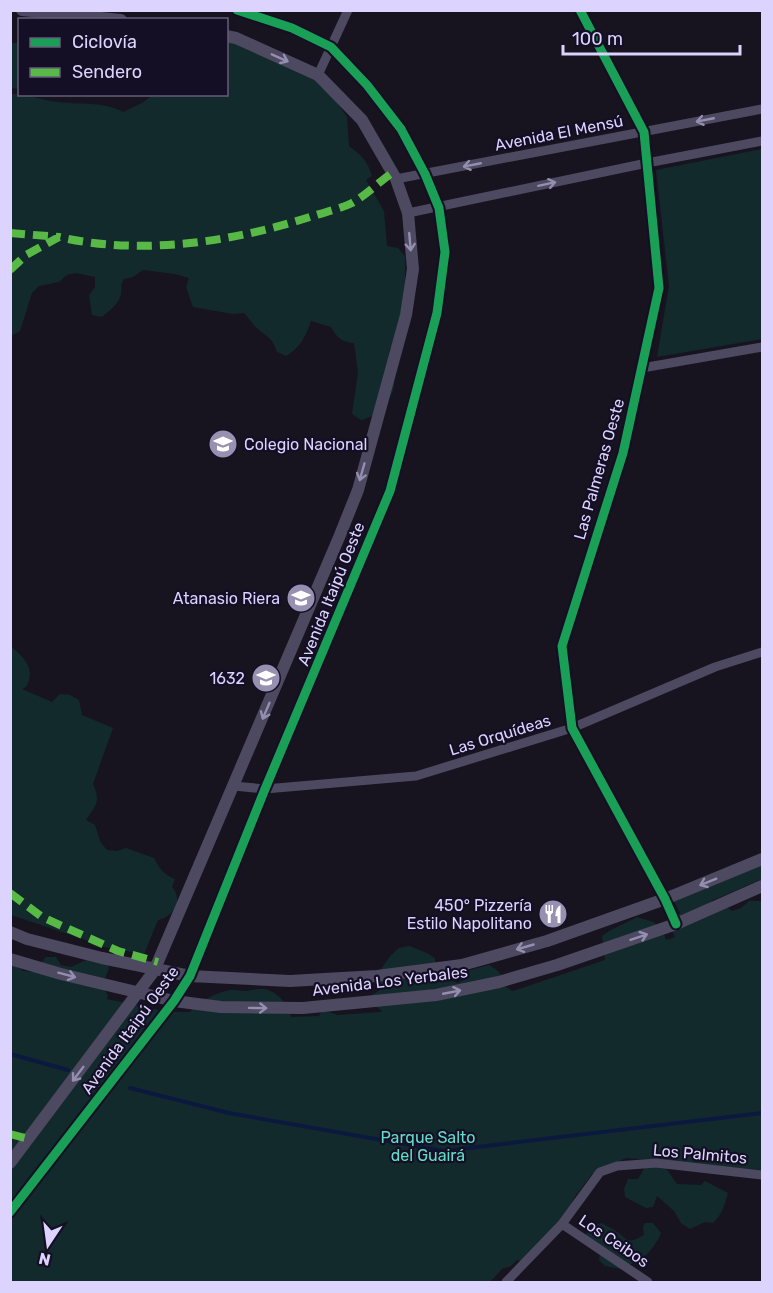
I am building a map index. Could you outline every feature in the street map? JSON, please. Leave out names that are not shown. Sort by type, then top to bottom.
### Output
[{"type":"street","name":"Avenida Itaipú Oeste","points":[[10,1212],[174,1001],[190,976],[265,789],[390,491],[437,313],[445,252],[439,208],[425,174],[401,129],[367,85],[331,47],[292,28],[237,10]]},
{"type":"street","points":[[318,75],[348,10]]},
{"type":"street","name":"Las Palmeras Oeste","points":[[580,10],[644,132],[659,288],[623,453],[562,646],[572,728],[665,899],[675,924]]},
{"type":"street","points":[[25,11],[52,11],[106,18]]},
{"type":"street","name":"Avenida Itaipú Oeste","points":[[10,1163],[154,970],[321,584],[358,490],[406,315],[413,269],[408,213],[396,179],[362,120],[318,75],[228,36]]},
{"type":"street","name":"Avenida El Mensú","points":[[396,179],[762,109]]},
{"type":"street","points":[[408,213],[762,141]]},
{"type":"street","points":[[642,368],[762,347]]},
{"type":"street","name":"Las Orquídeas","points":[[234,786],[265,789],[416,776],[572,728],[715,667],[762,652]]},
{"type":"street","points":[[10,932],[38,942],[154,970],[190,976],[301,980],[377,976],[462,965],[548,941],[665,899],[762,860]]},
{"type":"street","name":"Avenida Los Yerbales","points":[[10,959],[174,1001],[221,1008],[303,1008],[436,995],[509,979],[557,965],[675,924],[762,886]]},
{"type":"street","name":"Los Palmitos","points":[[562,1224],[600,1172],[617,1166],[656,1163],[762,1175]]},
{"type":"street","points":[[506,1282],[562,1224]]},
{"type":"street","name":"Los Ceibos","points":[[562,1224],[648,1282]]},
{"type":"green space","points":[[248,37],[256,40],[261,49],[317,73],[347,117],[349,146],[363,158],[370,170],[372,176],[366,180],[384,211],[387,246],[398,248],[405,256],[400,331],[390,349],[389,357],[394,376],[393,391],[381,410],[368,418],[361,420],[352,414],[358,373],[354,343],[340,339],[331,327],[311,321],[302,341],[286,356],[277,352],[271,340],[244,313],[233,314],[193,307],[186,287],[189,278],[175,274],[143,270],[133,277],[124,279],[118,301],[102,317],[92,315],[89,295],[95,287],[95,277],[76,273],[67,275],[59,282],[39,286],[32,293],[20,331],[11,336],[11,94],[57,102],[107,106],[123,112],[150,97],[228,96],[228,38]]},
{"type":"green space","points":[[11,43],[18,43],[18,89],[11,88]]},
{"type":"green space","points":[[762,149],[762,339],[657,357],[669,286],[656,170]]},
{"type":"green space","points":[[10,646],[20,655],[29,669],[29,681],[22,689],[52,702],[60,694],[70,695],[79,700],[82,715],[113,728],[93,784],[97,795],[96,803],[86,820],[95,825],[101,843],[107,850],[117,851],[126,848],[154,858],[162,871],[175,879],[172,887],[177,897],[175,907],[172,912],[158,920],[144,954],[92,945],[86,940],[11,915]]},
{"type":"green space","name":"Parque Salto del Guairá","points":[[762,865],[762,879],[711,901],[714,905],[724,905],[732,911],[741,908],[749,901],[762,901],[762,1170],[719,1166],[666,1168],[677,1184],[701,1185],[705,1181],[728,1193],[721,1213],[713,1223],[705,1222],[690,1229],[681,1223],[674,1211],[657,1196],[653,1207],[646,1208],[625,1197],[624,1189],[628,1179],[638,1179],[649,1160],[626,1158],[592,1174],[574,1198],[567,1216],[527,1262],[517,1260],[511,1266],[502,1269],[490,1282],[11,1282],[11,961],[23,971],[33,972],[46,957],[56,957],[61,965],[71,967],[97,955],[106,959],[109,968],[102,987],[108,995],[107,999],[168,1012],[190,1012],[203,1001],[226,991],[261,989],[273,992],[282,999],[291,1017],[319,1016],[322,1010],[338,1015],[380,1012],[382,1011],[374,1005],[372,995],[380,990],[374,979],[391,955],[399,948],[409,946],[427,953],[435,958],[435,968],[430,976],[457,983],[466,979],[470,970],[489,965],[500,974],[506,987],[513,991],[605,960],[602,936],[637,917],[659,926],[666,940],[675,937],[672,931],[672,921],[680,913],[674,901]]},
{"type":"green space","points":[[602,1223],[631,1241],[644,1235],[645,1223],[653,1223],[661,1233],[646,1255],[621,1269],[605,1266],[599,1260],[600,1252],[585,1239],[588,1227]]},
{"type":"waterway","points":[[10,1054],[68,1070]]},
{"type":"waterway","points":[[130,1088],[229,1113],[444,1151],[762,1113]]},
{"type":"marked path","points":[[10,270],[26,255],[59,237],[90,243],[155,246],[219,239],[283,225],[352,203],[392,173]]},
{"type":"marked path","points":[[10,233],[59,237]]},
{"type":"marked path","points":[[10,893],[42,917],[118,951],[158,962]]},
{"type":"marked path","points":[[10,1134],[29,1139]]},
{"type":"cycle path","points":[[10,1212],[174,1001],[190,976],[265,789],[390,491],[437,313],[445,252],[439,208],[425,174],[401,129],[367,85],[331,47],[292,28],[237,10]]},
{"type":"cycle path","points":[[580,10],[644,132],[659,288],[623,453],[562,646],[572,728],[665,899],[676,924]]},
{"type":"place","name":"Colegio Nacional","points":[[223,444]]},
{"type":"place","name":"Atanasio Riera","points":[[301,598]]},
{"type":"place","name":"1632","points":[[266,678]]},
{"type":"place","name":"450° Pizzería Estilo Napolitano","points":[[553,914]]}]
